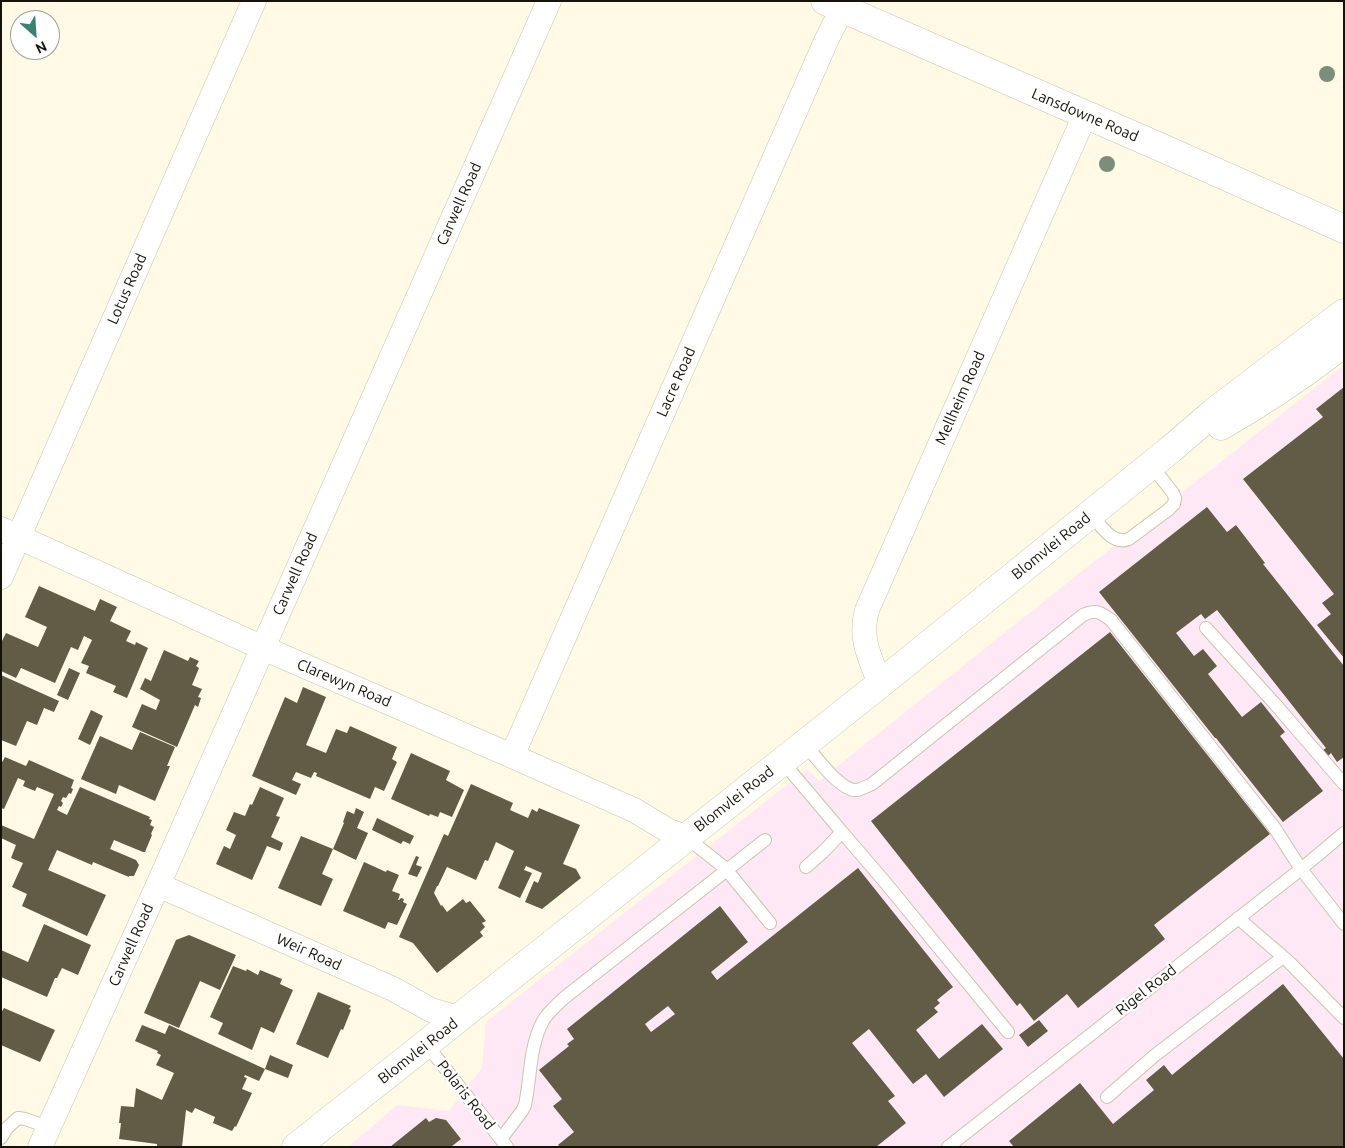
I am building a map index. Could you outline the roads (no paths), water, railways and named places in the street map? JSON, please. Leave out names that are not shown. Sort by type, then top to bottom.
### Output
[{"type":"street","name":"Lotus Road","points":[[1,577],[10,533],[254,1]]},
{"type":"street","name":"Carwell Road","points":[[44,1137],[158,885],[549,1]]},
{"type":"street","name":"Lansdowne Road","points":[[849,7],[1084,115],[1344,229]]},
{"type":"street","name":"Lacre Road","points":[[512,756],[826,41],[849,7]]},
{"type":"street","name":"Mellheim Road","points":[[880,684],[866,648],[864,622],[867,610],[1084,115]]},
{"type":"street","name":"Blomvlei Road","points":[[296,1147],[880,684],[1214,412],[1344,314]]},
{"type":"street","name":"Blomvlei Road","points":[[1161,457],[1209,433],[1262,402],[1316,365],[1344,343]]},
{"type":"street","name":"Clarewyn Road","points":[[10,533],[262,648],[634,810],[669,831],[686,837]]},
{"type":"street","name":"Weir Road","points":[[158,885],[393,989],[431,1010],[460,1018]]},
{"type":"lane","points":[[1091,514],[1108,534],[1122,541],[1129,539],[1168,510],[1174,504],[1175,498],[1170,489],[1161,457]]},
{"type":"lane","points":[[805,744],[830,774],[839,781],[854,790],[866,787],[1083,615],[1090,612],[1100,613],[1111,620],[1257,806],[1344,924]]},
{"type":"lane","points":[[1206,628],[1344,784]]},
{"type":"lane","points":[[782,761],[1008,1032]]},
{"type":"lane","points":[[806,867],[842,832]]},
{"type":"lane","name":"Rigel Road","points":[[948,1147],[1344,833]]},
{"type":"lane","points":[[686,837],[726,870],[770,922]]},
{"type":"lane","points":[[504,1143],[525,1105],[532,1053],[537,1034],[544,1019],[564,998],[765,840]]},
{"type":"lane","points":[[1238,918],[1326,998],[1344,1018]]},
{"type":"lane","points":[[1107,1097],[1154,1056],[1282,957]]},
{"type":"lane","name":"Polaris Road","points":[[426,1044],[504,1143]]},
{"type":"lane","points":[[1,1138],[7,1128],[18,1118],[25,1119],[44,1137]]}]
